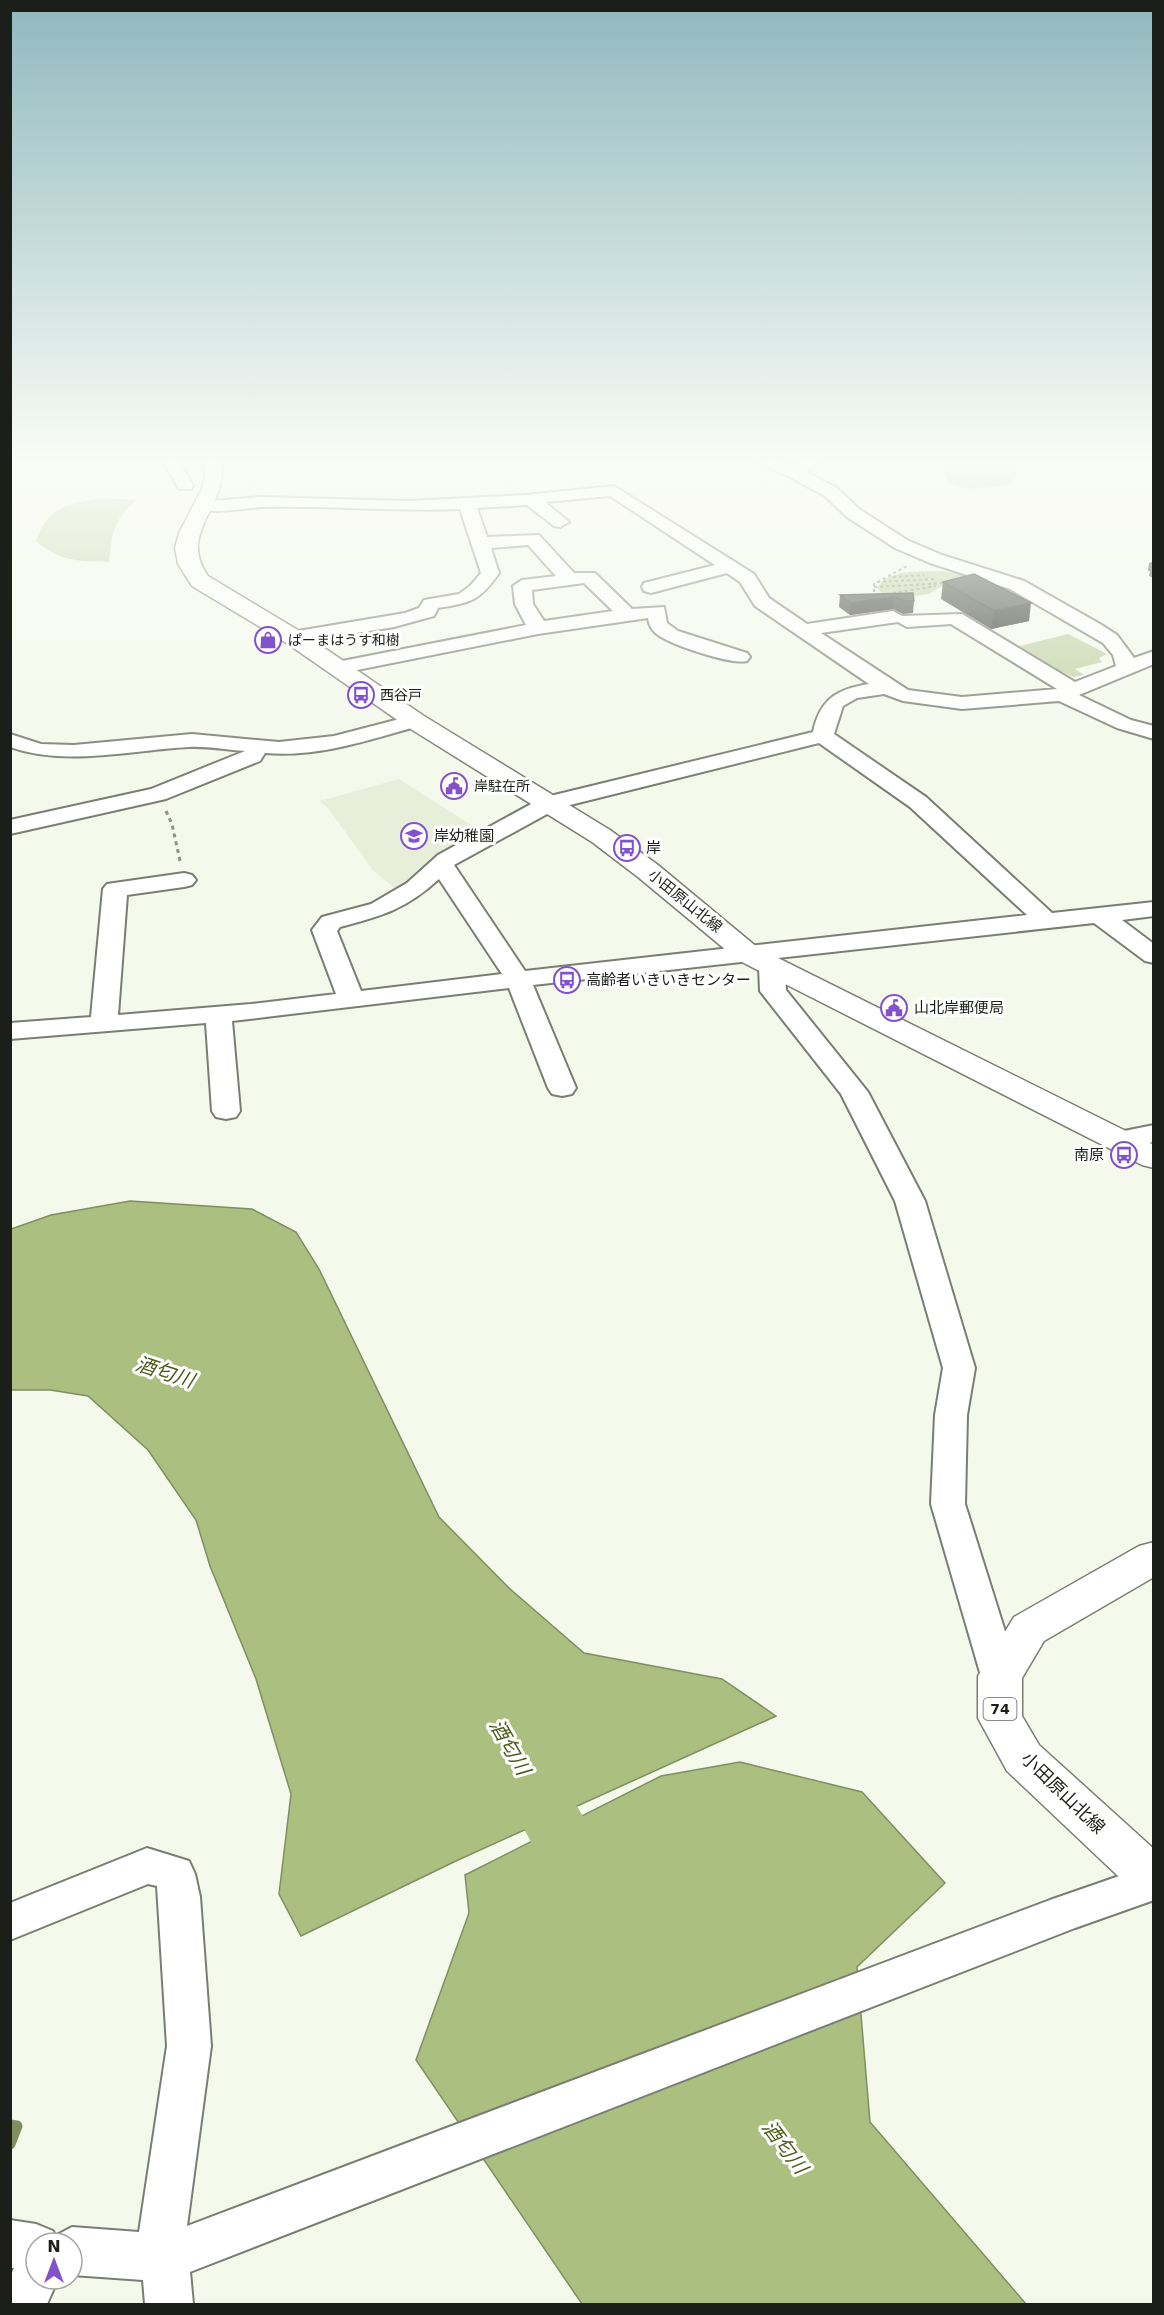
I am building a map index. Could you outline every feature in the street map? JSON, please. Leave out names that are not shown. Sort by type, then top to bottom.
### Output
[{"type":"main road","name":"小田原山北線","points":[[190,566],[191,572],[213,591],[293,637],[415,721],[550,803],[648,871],[760,960],[1154,1158]]},
{"type":"main road","name":"74","points":[[1000,1676],[1029,1629],[1154,1557]]},
{"type":"main road","name":"小田原山北線","points":[[1000,1676],[1000,1718],[1023,1758],[1154,1880]]},
{"type":"street","points":[[293,637],[319,630],[409,619],[427,612],[431,604],[463,600],[474,595],[490,573],[488,566]]},
{"type":"street","points":[[557,566],[570,580]]},
{"type":"street","points":[[959,566],[1017,585],[1051,603],[1110,639],[1123,654],[1128,667],[1154,676]]},
{"type":"street","points":[[651,587],[730,567],[747,578],[762,602],[887,687],[903,695],[962,703],[1067,693],[1154,657]]},
{"type":"street","points":[[538,628],[524,604],[522,586],[588,578],[627,614]]},
{"type":"street","points":[[337,668],[454,630],[538,628],[657,611],[658,625],[671,635],[740,657]]},
{"type":"street","points":[[427,612],[454,630]]},
{"type":"street","points":[[804,630],[895,613],[955,618],[1067,693],[1124,724],[1154,733]]},
{"type":"street","points":[[823,736],[827,717],[835,699],[846,694],[887,687]]},
{"type":"street","points":[[10,740],[25,747],[51,750],[192,740],[279,748],[334,742],[415,721]]},
{"type":"street","points":[[351,999],[324,930],[332,922],[380,909],[415,888],[441,864],[550,803],[823,736],[918,802],[1048,922]]},
{"type":"street","points":[[10,826],[158,794],[252,756],[260,746]]},
{"type":"street","points":[[441,864],[518,979],[562,1088]]},
{"type":"street","points":[[104,1023],[115,889],[184,880]]},
{"type":"street","points":[[10,1031],[218,1014],[518,979],[760,960],[1154,909]]},
{"type":"street","points":[[1101,916],[1154,956]]},
{"type":"street","points":[[760,960],[773,991],[854,1092],[910,1201],[958,1368],[951,1415],[948,1504],[1000,1676]]},
{"type":"street","points":[[218,1014],[226,1111]]},
{"type":"street","points":[[1119,1140],[1154,1133]]},
{"type":"street","points":[[10,1922],[147,1866],[175,1874],[179,1897],[189,2046],[164,2247],[169,2304]]},
{"type":"street","points":[[84,2250],[164,2247],[241,2229],[1154,1880]]},
{"type":"path","points":[[895,613],[873,593],[874,587],[876,582],[908,566]]},
{"type":"path","points":[[876,582],[957,580]]},
{"type":"path","points":[[874,587],[934,582],[957,584]]},
{"type":"path","points":[[877,596],[897,590],[936,586]]},
{"type":"path","points":[[158,794],[172,824],[184,880]]},
{"type":"shaded area","points":[[943,571],[990,581],[944,585],[929,594],[887,600],[877,588],[889,577],[897,574]]},
{"type":"shaded area","points":[[1068,634],[1107,654],[1099,658],[1102,662],[1075,669],[1084,675],[1073,677],[1063,672],[1055,674],[1012,648]]},
{"type":"shaded area","name":"岸幼稚園","points":[[399,779],[485,834],[399,892],[373,870],[328,808],[320,801]]},
{"type":"water","points":[[130,1201],[252,1209],[296,1232],[319,1269],[439,1517],[509,1588],[584,1653],[722,1679],[776,1716],[458,1860],[301,1936],[279,1894],[291,1794],[256,1679],[210,1566],[196,1520],[148,1450],[88,1396],[50,1390],[11,1390],[11,1229],[51,1215]]},
{"type":"water","points":[[740,1762],[862,1792],[945,1883],[857,1967],[870,2122],[1026,2304],[582,2304],[416,2060],[469,1913],[465,1875],[661,1776]]},
{"type":"building","points":[[974,574],[1031,603],[994,611],[943,582]]},
{"type":"building","points":[[913,593],[914,601],[904,601],[894,597],[851,603],[840,595]]},
{"type":"waterway","name":"酒匂川","points":[[520,1765],[587,1882]]},
{"type":"waterway","points":[[10,2125],[17,2126],[10,2144]]},
{"type":"place","name":"ぱーまはうす和樹","points":[[268,640]]},
{"type":"place","name":"西谷戸","points":[[361,695]]},
{"type":"place","name":"岸駐在所","points":[[454,786]]},
{"type":"place","name":"岸幼稚園","points":[[414,836]]},
{"type":"place","name":"岸","points":[[627,848]]},
{"type":"place","name":"高齢者いきいきセンター","points":[[567,980]]},
{"type":"place","name":"山北岸郵便局","points":[[894,1008]]},
{"type":"place","name":"南原","points":[[1124,1155]]}]
